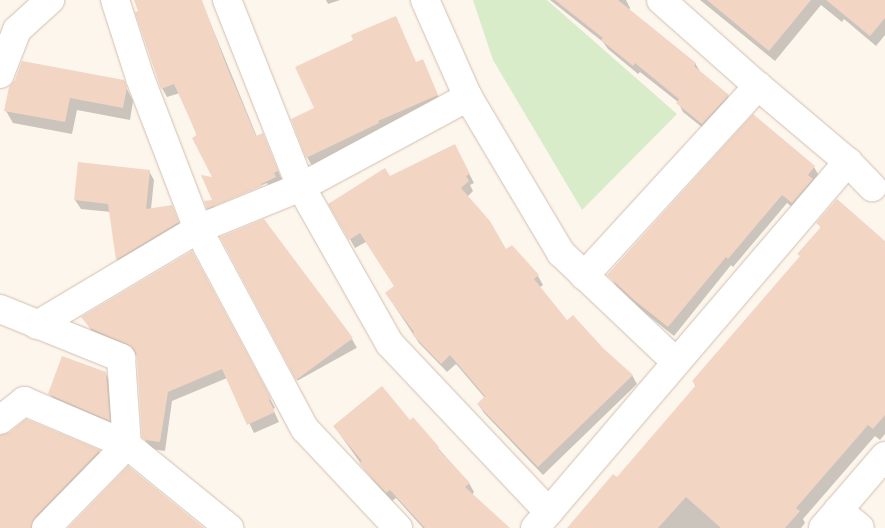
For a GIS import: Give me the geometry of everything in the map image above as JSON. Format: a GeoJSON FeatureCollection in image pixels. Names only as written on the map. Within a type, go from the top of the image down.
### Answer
{"type":"FeatureCollection","features":[{"type":"Feature","properties":{"kind":"street"},"geometry":{"type":"LineString","coordinates":[[0,74],[17,30],[50,0]]}},
{"type":"Feature","properties":{"kind":"street"},"geometry":{"type":"LineString","coordinates":[[116,0],[140,78],[198,229],[305,429],[398,528]]}},
{"type":"Feature","properties":{"kind":"street"},"geometry":{"type":"LineString","coordinates":[[227,0],[301,187],[390,344],[542,520],[848,162]]}},
{"type":"Feature","properties":{"kind":"street"},"geometry":{"type":"LineString","coordinates":[[425,0],[468,97],[561,253],[676,362]]}},
{"type":"Feature","properties":{"kind":"street"},"geometry":{"type":"LineString","coordinates":[[661,0],[758,86],[848,162],[881,187]]}},
{"type":"Feature","properties":{"kind":"street"},"geometry":{"type":"LineString","coordinates":[[584,276],[758,86]]}},
{"type":"Feature","properties":{"kind":"street"},"geometry":{"type":"LineString","coordinates":[[37,325],[198,229],[301,187],[468,97]]}},
{"type":"Feature","properties":{"kind":"street"},"geometry":{"type":"LineString","coordinates":[[0,310],[121,358],[127,445],[46,528]]}},
{"type":"Feature","properties":{"kind":"street"},"geometry":{"type":"LineString","coordinates":[[0,420],[24,401],[127,445],[229,528]]}},
{"type":"Feature","properties":{"kind":"street"},"geometry":{"type":"LineString","coordinates":[[860,528],[831,519],[885,456]]}},
{"type":"Feature","properties":{"kind":"green space"},"geometry":{"type":"Polygon","coordinates":[[[473,0],[547,0],[677,114],[582,210],[493,60],[473,0]]]}},
{"type":"Feature","properties":{"kind":"building"},"geometry":{"type":"Polygon","coordinates":[[[134,0],[202,0],[256,136],[263,133],[278,171],[274,173],[276,177],[261,184],[262,186],[207,209],[204,201],[212,200],[201,175],[212,177],[192,138],[197,135],[174,84],[161,89],[135,12],[138,11],[134,0]]]}},
{"type":"Feature","properties":{"kind":"building"},"geometry":{"type":"Polygon","coordinates":[[[555,0],[618,0],[696,63],[694,66],[729,95],[702,124],[676,103],[679,99],[635,63],[633,66],[601,40],[603,38],[555,0]]]}},
{"type":"Feature","properties":{"kind":"building"},"geometry":{"type":"Polygon","coordinates":[[[707,0],[811,0],[769,51],[707,0]]]}},
{"type":"Feature","properties":{"kind":"building"},"geometry":{"type":"Polygon","coordinates":[[[826,0],[885,0],[885,18],[870,36],[826,0]]]}},
{"type":"Feature","properties":{"kind":"building"},"geometry":{"type":"Polygon","coordinates":[[[396,16],[416,62],[423,59],[438,95],[378,121],[379,123],[306,158],[291,119],[314,108],[295,67],[353,40],[351,35],[396,16]]]}},
{"type":"Feature","properties":{"kind":"building"},"geometry":{"type":"Polygon","coordinates":[[[22,61],[124,80],[127,87],[123,108],[70,98],[65,122],[4,111],[9,87],[15,80],[22,61]]]}},
{"type":"Feature","properties":{"kind":"building"},"geometry":{"type":"Polygon","coordinates":[[[753,114],[815,166],[808,175],[813,179],[792,203],[782,195],[728,259],[726,257],[668,327],[634,300],[607,275],[753,114]]]}},
{"type":"Feature","properties":{"kind":"building"},"geometry":{"type":"Polygon","coordinates":[[[455,144],[470,174],[466,176],[469,181],[461,188],[490,221],[506,249],[512,245],[539,275],[534,279],[567,320],[573,315],[603,348],[633,375],[538,467],[477,404],[485,396],[450,355],[441,364],[412,334],[414,332],[385,293],[394,286],[360,233],[349,240],[328,204],[385,168],[390,176],[455,144]]]}},
{"type":"Feature","properties":{"kind":"building"},"geometry":{"type":"Polygon","coordinates":[[[78,162],[150,170],[146,209],[172,205],[179,222],[116,260],[108,204],[74,200],[78,162]]]}},
{"type":"Feature","properties":{"kind":"building"},"geometry":{"type":"Polygon","coordinates":[[[837,199],[885,241],[885,415],[873,429],[868,425],[796,508],[800,511],[785,528],[721,528],[686,497],[658,528],[567,528],[613,474],[617,477],[696,385],[692,381],[800,256],[797,254],[821,227],[816,223],[837,199]]]}},
{"type":"Feature","properties":{"kind":"building"},"geometry":{"type":"Polygon","coordinates":[[[264,219],[353,338],[296,380],[220,237],[264,219]]]}},
{"type":"Feature","properties":{"kind":"building"},"geometry":{"type":"Polygon","coordinates":[[[192,251],[271,398],[269,400],[275,412],[247,425],[222,369],[168,392],[160,442],[146,440],[142,437],[137,357],[134,349],[90,328],[81,317],[192,251]]]}},
{"type":"Feature","properties":{"kind":"building"},"geometry":{"type":"Polygon","coordinates":[[[62,356],[106,372],[110,421],[48,394],[62,356]]]}},
{"type":"Feature","properties":{"kind":"building"},"geometry":{"type":"Polygon","coordinates":[[[382,386],[410,420],[413,417],[439,447],[438,449],[470,483],[465,487],[510,528],[425,528],[390,490],[386,493],[367,473],[359,463],[362,461],[333,426],[382,386]]]}},
{"type":"Feature","properties":{"kind":"building"},"geometry":{"type":"Polygon","coordinates":[[[26,419],[100,450],[35,517],[31,528],[0,528],[0,435],[10,432],[26,419]]]}},
{"type":"Feature","properties":{"kind":"building"},"geometry":{"type":"Polygon","coordinates":[[[128,466],[199,524],[204,528],[68,528],[128,466]]]}}]}
